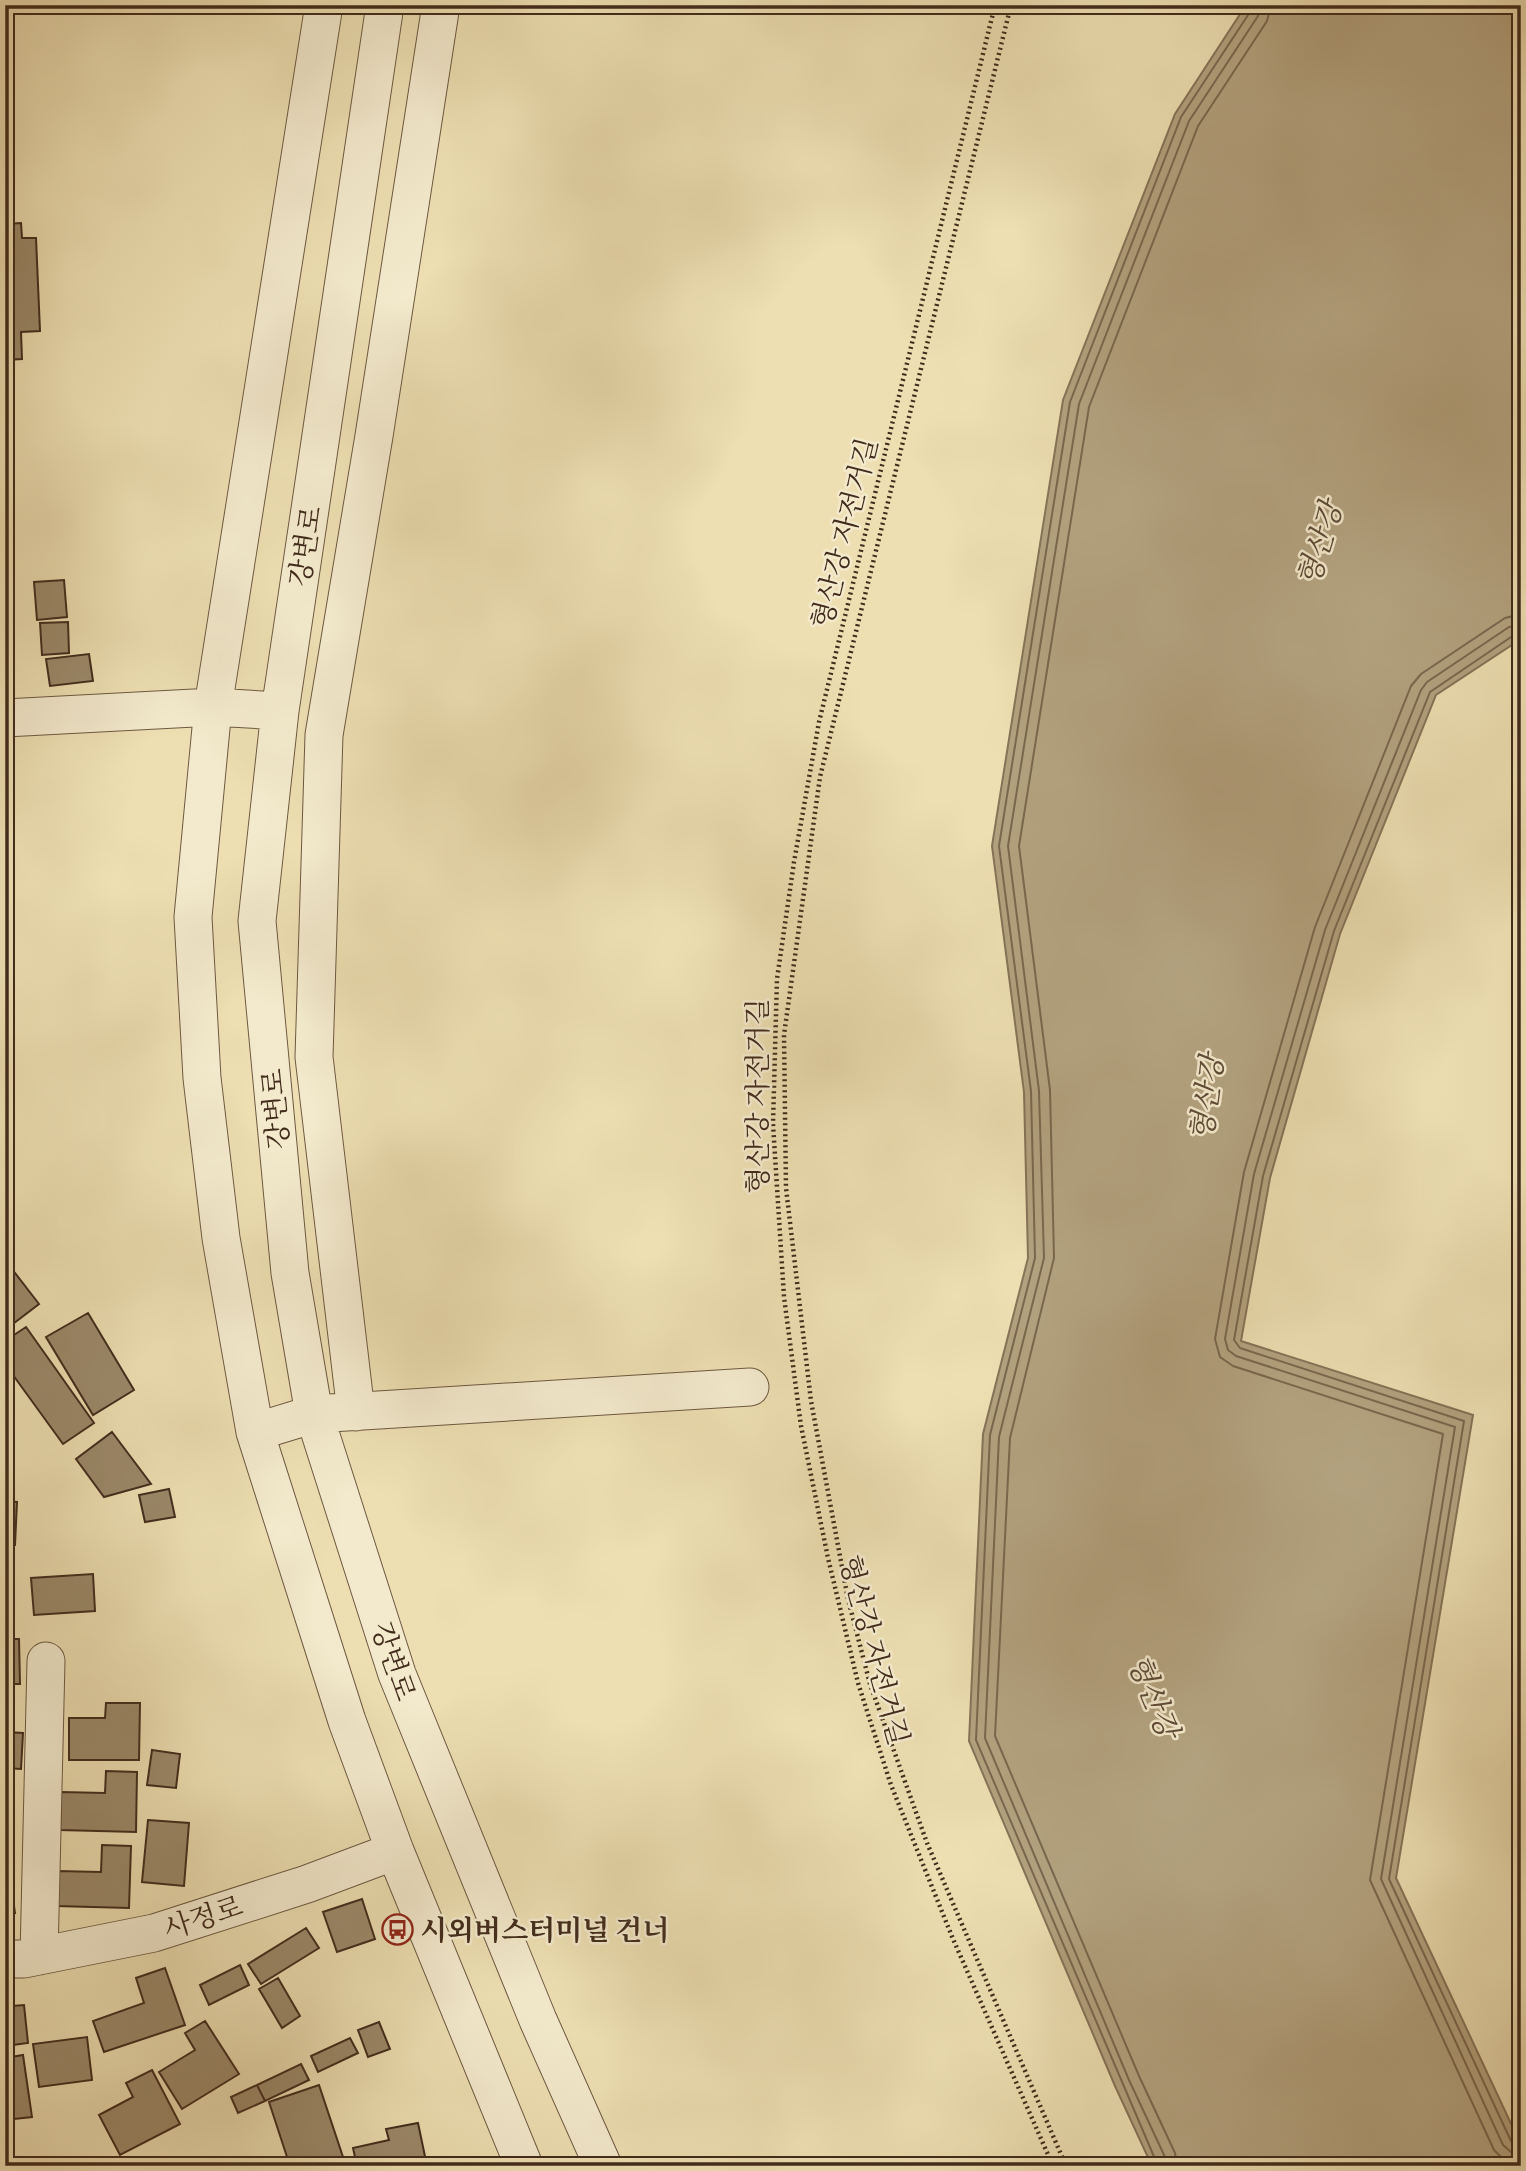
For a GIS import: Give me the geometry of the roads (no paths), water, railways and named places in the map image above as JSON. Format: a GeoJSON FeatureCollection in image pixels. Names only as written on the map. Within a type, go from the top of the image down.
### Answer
{"type":"FeatureCollection","features":[{"type":"Feature","properties":{"kind":"street"},"geometry":{"type":"LineString","coordinates":[[324,5],[212,707],[192,917],[202,1079],[221,1238],[255,1432],[347,1721],[395,1851],[524,2166]]}},
{"type":"Feature","properties":{"kind":"street","name":"강변로"},"geometry":{"type":"LineString","coordinates":[[385,5],[280,711],[257,921],[290,1273],[314,1414],[397,1674],[538,2020],[603,2166]]}},
{"type":"Feature","properties":{"kind":"street"},"geometry":{"type":"LineString","coordinates":[[356,1412],[314,1057],[324,736],[441,5]]}},
{"type":"Feature","properties":{"kind":"street"},"geometry":{"type":"LineString","coordinates":[[5,718],[212,707],[280,711]]}},
{"type":"Feature","properties":{"kind":"street"},"geometry":{"type":"LineString","coordinates":[[255,1432],[314,1414],[750,1387]]}},
{"type":"Feature","properties":{"kind":"street"},"geometry":{"type":"LineString","coordinates":[[22,1957],[46,1661]]}},
{"type":"Feature","properties":{"kind":"street","name":"사정로"},"geometry":{"type":"LineString","coordinates":[[22,1957],[154,1933],[307,1884],[395,1851]]}},
{"type":"Feature","properties":{"kind":"water","name":"형산강"},"geometry":{"type":"Polygon","coordinates":[[[1246,5],[1521,5],[1521,639],[1436,695],[1340,934],[1270,1178],[1241,1341],[1473,1415],[1396,1878],[1521,2145],[1521,2166],[1152,2166],[1115,2086],[969,1741],[983,1434],[1028,1258],[1024,1092],[992,846],[1063,400],[1175,114],[1246,5]]]}},
{"type":"Feature","properties":{"kind":"place","name":"시외버스터미널 건너"},"geometry":{"type":"Point","coordinates":[397,1930]}}]}
